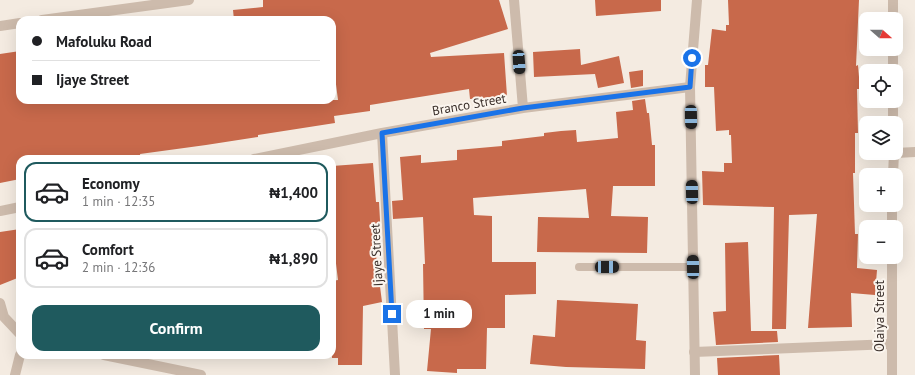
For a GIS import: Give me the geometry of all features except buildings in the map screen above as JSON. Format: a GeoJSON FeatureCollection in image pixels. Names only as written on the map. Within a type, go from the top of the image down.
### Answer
{"type":"FeatureCollection","features":[{"type":"Feature","properties":{"kind":"street"},"geometry":{"type":"LineString","coordinates":[[64,16],[130,4],[190,0]]}},
{"type":"Feature","properties":{"kind":"street"},"geometry":{"type":"LineString","coordinates":[[514,0],[523,108]]}},
{"type":"Feature","properties":{"kind":"street"},"geometry":{"type":"LineString","coordinates":[[695,375],[690,87],[697,0]]}},
{"type":"Feature","properties":{"kind":"street"},"geometry":{"type":"LineString","coordinates":[[893,0],[893,12]]}},
{"type":"Feature","properties":{"kind":"street"},"geometry":{"type":"LineString","coordinates":[[0,26],[16,24]]}},
{"type":"Feature","properties":{"kind":"street","name":"Branco Street"},"geometry":{"type":"LineString","coordinates":[[274,155],[382,133],[523,108],[690,87]]}},
{"type":"Feature","properties":{"kind":"street","name":"Ijaye Street"},"geometry":{"type":"LineString","coordinates":[[382,133],[395,375]]}},
{"type":"Feature","properties":{"kind":"street"},"geometry":{"type":"LineString","coordinates":[[903,153],[915,152]]}},
{"type":"Feature","properties":{"kind":"street"},"geometry":{"type":"LineString","coordinates":[[0,211],[16,208]]}},
{"type":"Feature","properties":{"kind":"street","name":"Olaiya Street"},"geometry":{"type":"LineString","coordinates":[[892,264],[892,375]]}},
{"type":"Feature","properties":{"kind":"street"},"geometry":{"type":"LineString","coordinates":[[0,303],[4,317],[16,330]]}},
{"type":"Feature","properties":{"kind":"street"},"geometry":{"type":"LineString","coordinates":[[694,352],[892,344]]}},
{"type":"Feature","properties":{"kind":"street"},"geometry":{"type":"LineString","coordinates":[[15,375],[19,359]]}},
{"type":"Feature","properties":{"kind":"street"},"geometry":{"type":"LineString","coordinates":[[123,359],[201,375]]}},
{"type":"Feature","properties":{"kind":"lane"},"geometry":{"type":"LineString","coordinates":[[579,267],[693,267]]}},
{"type":"Feature","properties":{"kind":"route"},"geometry":{"type":"LineString","coordinates":[[392,314],[382,133],[523,108],[690,87],[692,58]]}}]}
